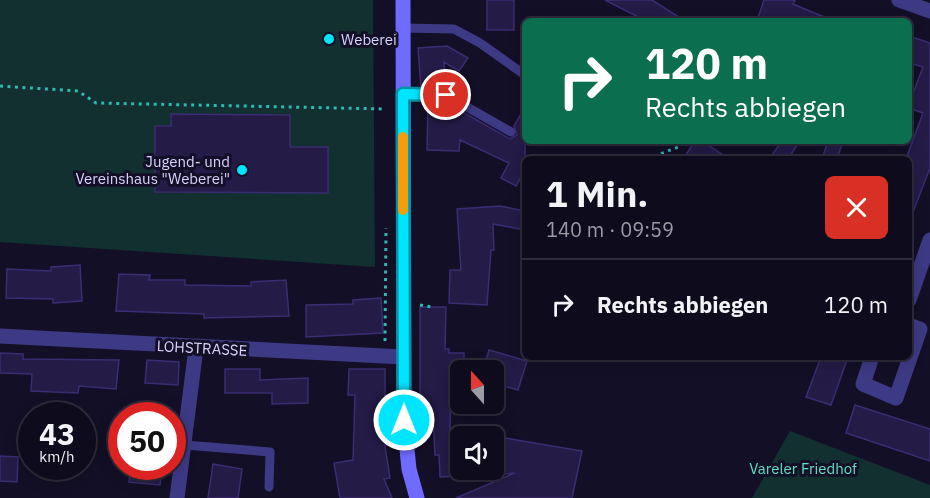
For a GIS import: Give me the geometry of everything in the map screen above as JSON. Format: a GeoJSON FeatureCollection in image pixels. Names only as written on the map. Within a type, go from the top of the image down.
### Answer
{"type":"FeatureCollection","features":[{"type":"Feature","properties":{"kind":"main road"},"geometry":{"type":"LineString","coordinates":[[403,0],[404,420],[409,469],[417,498]]}},
{"type":"Feature","properties":{"kind":"street"},"geometry":{"type":"LineString","coordinates":[[899,0],[930,11]]}},
{"type":"Feature","properties":{"kind":"street"},"geometry":{"type":"LineString","coordinates":[[912,291],[930,240]]}},
{"type":"Feature","properties":{"kind":"street"},"geometry":{"type":"LineString","coordinates":[[912,325],[920,329],[912,352]]}},
{"type":"Feature","properties":{"kind":"street","name":"LOHSTRASSE"},"geometry":{"type":"LineString","coordinates":[[0,336],[403,357]]}},
{"type":"Feature","properties":{"kind":"street"},"geometry":{"type":"LineString","coordinates":[[186,436],[196,348]]}},
{"type":"Feature","properties":{"kind":"street"},"geometry":{"type":"LineString","coordinates":[[871,360],[863,384],[896,398],[909,360]]}},
{"type":"Feature","properties":{"kind":"street"},"geometry":{"type":"LineString","coordinates":[[177,498],[180,480]]}},
{"type":"Feature","properties":{"kind":"lane"},"geometry":{"type":"LineString","coordinates":[[403,28],[454,29],[480,43],[522,73]]}},
{"type":"Feature","properties":{"kind":"lane"},"geometry":{"type":"LineString","coordinates":[[403,94],[446,95],[511,132]]}},
{"type":"Feature","properties":{"kind":"lane"},"geometry":{"type":"LineString","coordinates":[[186,445],[270,452],[269,487]]}},
{"type":"Feature","properties":{"kind":"path"},"geometry":{"type":"LineString","coordinates":[[0,86],[78,91],[96,103],[386,109]]}},
{"type":"Feature","properties":{"kind":"path"},"geometry":{"type":"LineString","coordinates":[[655,156],[681,146]]}},
{"type":"Feature","properties":{"kind":"green space"},"geometry":{"type":"Polygon","coordinates":[[[0,0],[373,0],[375,267],[0,242],[0,0]]]}},
{"type":"Feature","properties":{"kind":"green space","name":"Vareler Friedhof"},"geometry":{"type":"Polygon","coordinates":[[[790,431],[930,485],[930,498],[752,498],[790,431]]]}},
{"type":"Feature","properties":{"kind":"building"},"geometry":{"type":"Polygon","coordinates":[[[487,0],[514,0],[514,30],[487,30],[487,0]]]}},
{"type":"Feature","properties":{"kind":"building"},"geometry":{"type":"Polygon","coordinates":[[[605,0],[652,0],[680,18],[640,18],[605,0]]]}},
{"type":"Feature","properties":{"kind":"building"},"geometry":{"type":"Polygon","coordinates":[[[764,0],[795,0],[793,4],[827,18],[758,18],[764,0]]]}},
{"type":"Feature","properties":{"kind":"building"},"geometry":{"type":"Polygon","coordinates":[[[912,37],[930,43],[930,168],[912,215],[912,156],[907,156],[923,113],[912,109],[912,96],[923,67],[912,64],[912,37]]]}},
{"type":"Feature","properties":{"kind":"building"},"geometry":{"type":"Polygon","coordinates":[[[447,46],[468,58],[459,71],[444,62],[445,88],[421,88],[418,48],[447,46]]]}},
{"type":"Feature","properties":{"kind":"building"},"geometry":{"type":"Polygon","coordinates":[[[428,102],[444,102],[445,107],[454,107],[510,139],[517,135],[514,126],[522,112],[522,144],[525,144],[525,156],[522,156],[522,175],[516,186],[501,178],[509,163],[460,140],[459,151],[427,150],[428,102]]]}},
{"type":"Feature","properties":{"kind":"building","name":"Jugend- und Vereinshaus \"Weberei\""},"geometry":{"type":"Polygon","coordinates":[[[171,114],[290,115],[290,147],[328,147],[328,193],[155,192],[155,126],[171,126],[171,114]]]}},
{"type":"Feature","properties":{"kind":"building"},"geometry":{"type":"Polygon","coordinates":[[[693,144],[706,144],[724,156],[685,156],[693,144]]]}},
{"type":"Feature","properties":{"kind":"building"},"geometry":{"type":"Polygon","coordinates":[[[780,144],[798,144],[790,156],[771,156],[780,144]]]}},
{"type":"Feature","properties":{"kind":"building"},"geometry":{"type":"Polygon","coordinates":[[[827,144],[842,144],[838,156],[823,156],[827,144]]]}},
{"type":"Feature","properties":{"kind":"building"},"geometry":{"type":"Polygon","coordinates":[[[500,206],[522,210],[522,229],[493,224],[494,250],[491,250],[487,305],[449,303],[450,270],[461,270],[457,209],[500,206]]]}},
{"type":"Feature","properties":{"kind":"building"},"geometry":{"type":"Polygon","coordinates":[[[80,265],[82,301],[53,303],[53,299],[6,298],[7,269],[51,271],[51,267],[80,265]]]}},
{"type":"Feature","properties":{"kind":"building"},"geometry":{"type":"Polygon","coordinates":[[[119,274],[150,275],[149,280],[185,280],[185,285],[251,286],[251,282],[286,280],[289,316],[204,318],[204,314],[116,311],[119,274]]]}},
{"type":"Feature","properties":{"kind":"building"},"geometry":{"type":"Polygon","coordinates":[[[381,298],[383,333],[306,337],[306,305],[353,304],[353,300],[381,298]]]}},
{"type":"Feature","properties":{"kind":"building"},"geometry":{"type":"Polygon","coordinates":[[[420,307],[446,307],[445,349],[449,349],[449,353],[464,353],[464,360],[450,360],[450,476],[440,477],[439,455],[435,455],[433,413],[420,413],[420,307]]]}},
{"type":"Feature","properties":{"kind":"building"},"geometry":{"type":"Polygon","coordinates":[[[489,350],[527,361],[518,390],[504,386],[504,360],[486,360],[489,350]]]}},
{"type":"Feature","properties":{"kind":"building"},"geometry":{"type":"Polygon","coordinates":[[[0,353],[23,354],[23,359],[119,360],[116,389],[79,386],[78,393],[31,391],[32,374],[0,373],[0,353]]]}},
{"type":"Feature","properties":{"kind":"building"},"geometry":{"type":"Polygon","coordinates":[[[147,360],[179,362],[178,385],[145,383],[147,360]]]}},
{"type":"Feature","properties":{"kind":"building"},"geometry":{"type":"Polygon","coordinates":[[[820,360],[847,360],[831,405],[806,397],[820,360]]]}},
{"type":"Feature","properties":{"kind":"building"},"geometry":{"type":"Polygon","coordinates":[[[225,369],[260,369],[260,380],[308,378],[308,403],[272,404],[272,393],[225,393],[225,369]]]}},
{"type":"Feature","properties":{"kind":"building"},"geometry":{"type":"Polygon","coordinates":[[[349,369],[385,369],[385,446],[390,478],[384,479],[392,498],[340,498],[334,463],[353,460],[355,395],[348,395],[349,369]]]}},
{"type":"Feature","properties":{"kind":"building"},"geometry":{"type":"Polygon","coordinates":[[[855,405],[930,429],[930,461],[846,433],[855,405]]]}},
{"type":"Feature","properties":{"kind":"building"},"geometry":{"type":"Polygon","coordinates":[[[504,438],[582,451],[572,498],[456,498],[498,480],[504,480],[504,478],[515,473],[504,474],[504,438]]]}},
{"type":"Feature","properties":{"kind":"building"},"geometry":{"type":"Polygon","coordinates":[[[0,456],[18,457],[17,482],[0,481],[0,456]]]}},
{"type":"Feature","properties":{"kind":"building"},"geometry":{"type":"Polygon","coordinates":[[[213,464],[242,469],[238,498],[208,498],[213,464]]]}},
{"type":"Feature","properties":{"kind":"building"},"geometry":{"type":"Polygon","coordinates":[[[129,480],[161,480],[160,485],[129,482],[129,480]]]}},
{"type":"Feature","properties":{"kind":"slow traffic"},"geometry":{"type":"LineString","coordinates":[[403,137],[403,210]]}},
{"type":"Feature","properties":{"kind":"place","name":"Weberei"},"geometry":{"type":"Point","coordinates":[329,39]}},
{"type":"Feature","properties":{"kind":"place","name":"Jugend- und Vereinshaus \"Weberei\""},"geometry":{"type":"Point","coordinates":[242,170]}},
{"type":"Feature","properties":{"kind":"route"},"geometry":{"type":"LineString","coordinates":[[404,420],[403,94],[446,95]]}}]}
